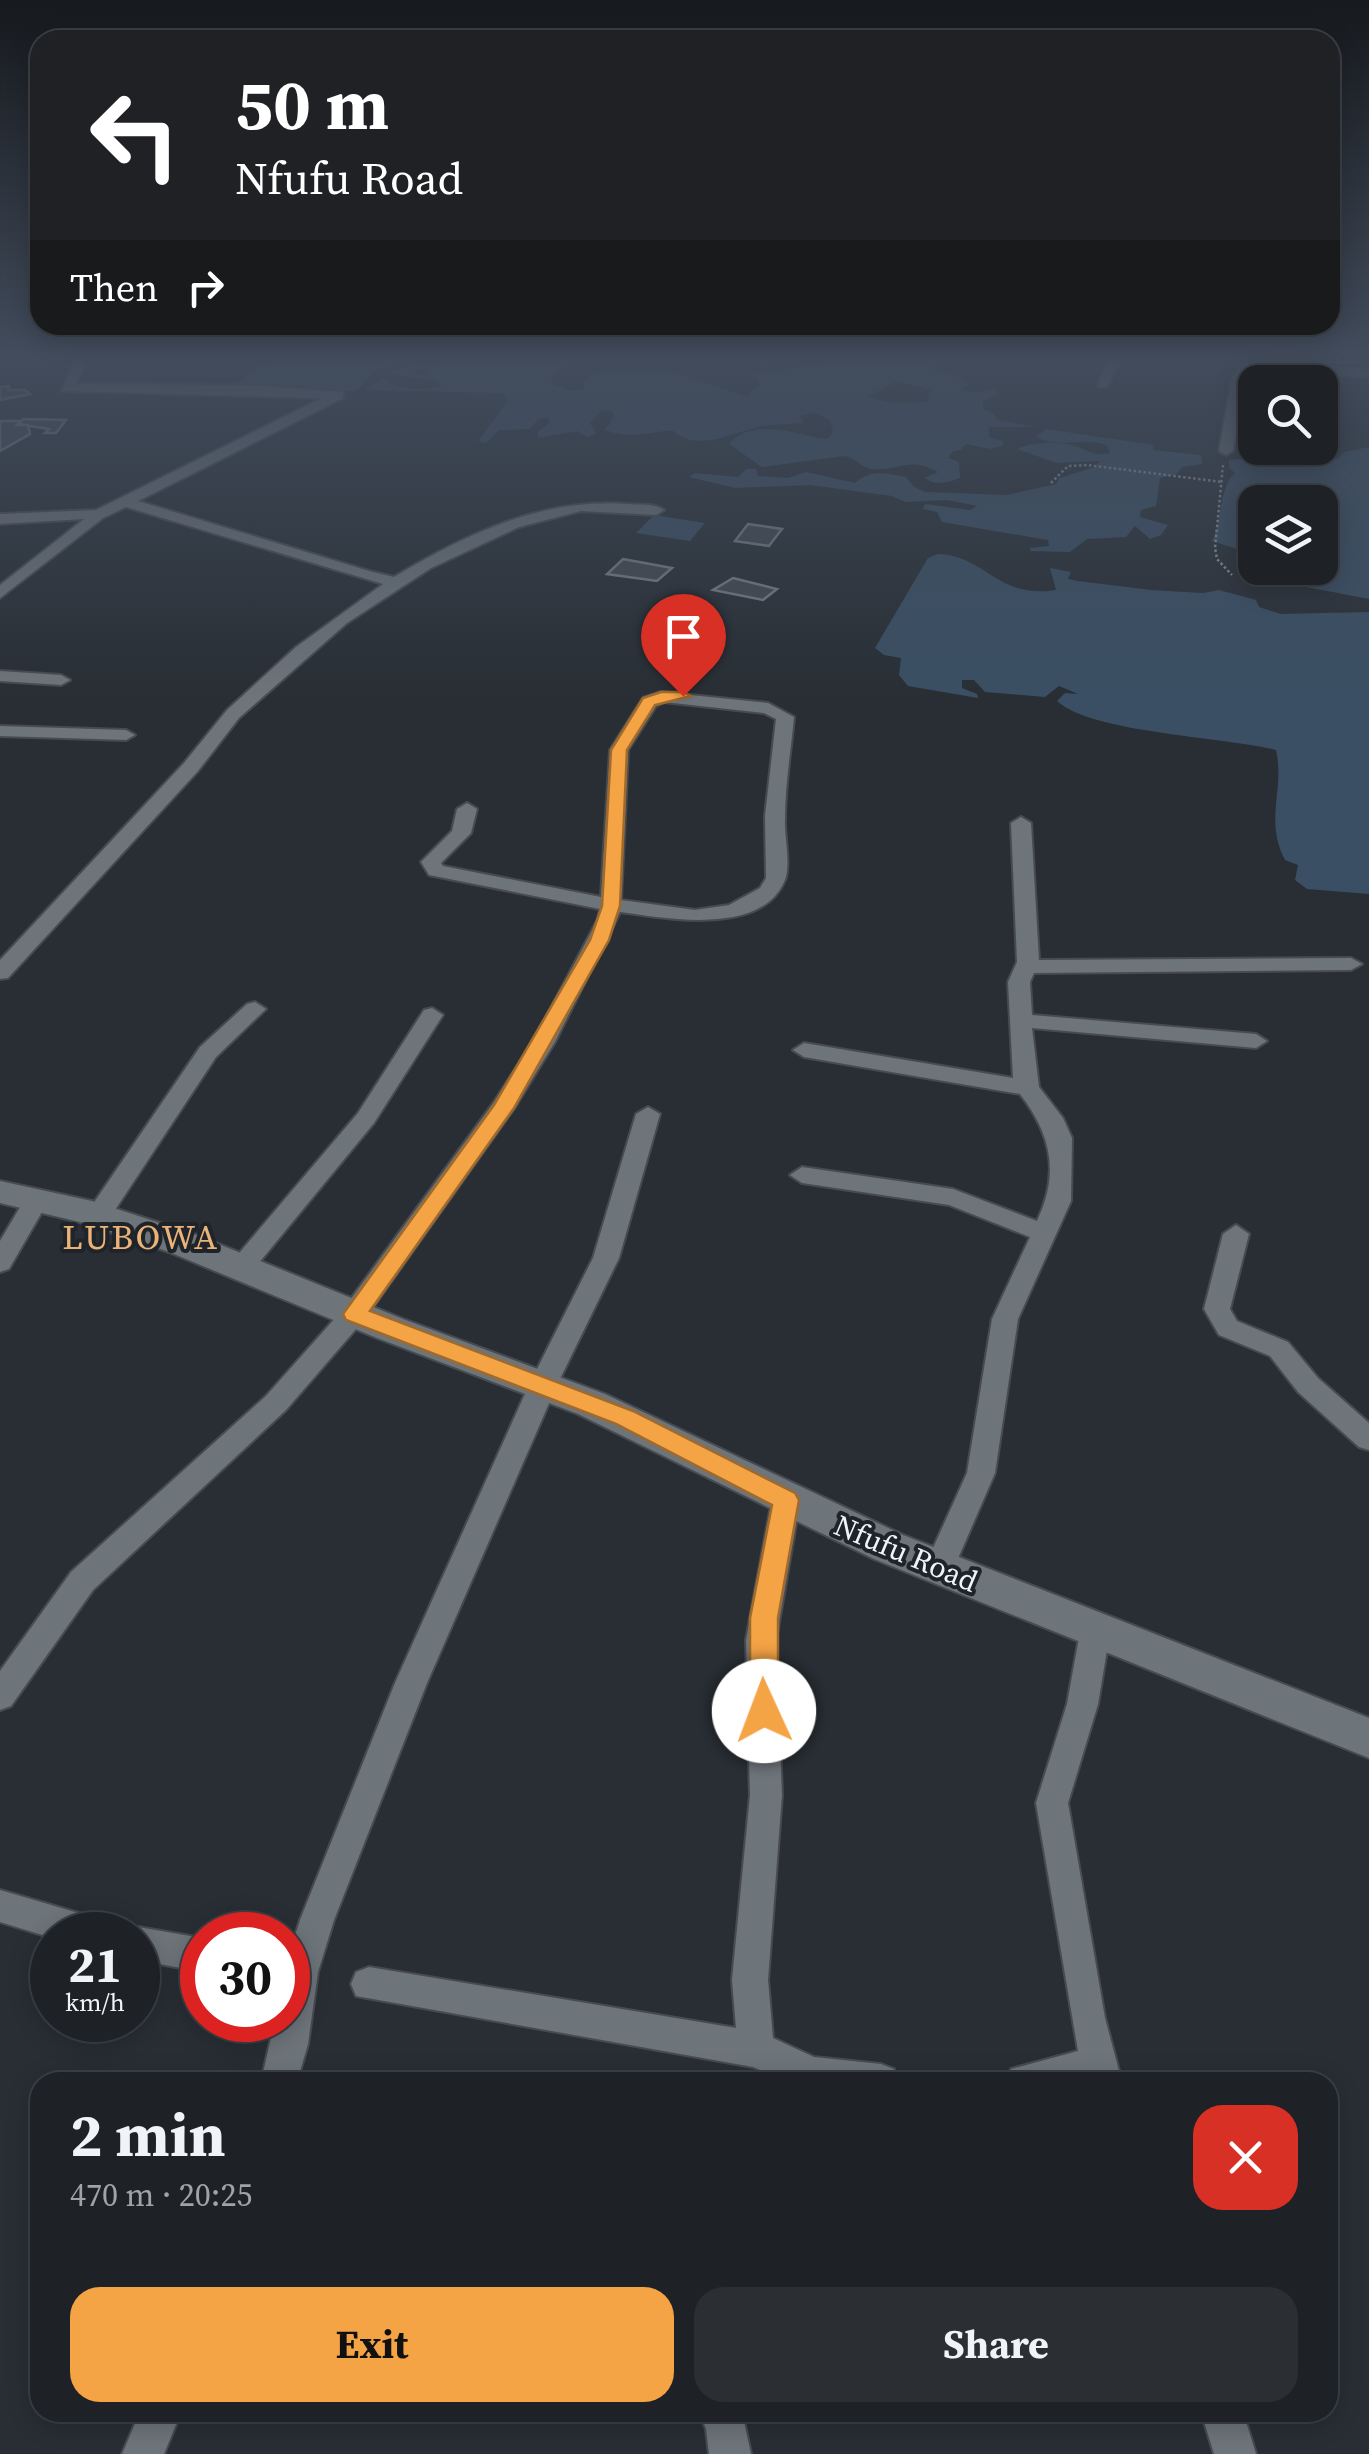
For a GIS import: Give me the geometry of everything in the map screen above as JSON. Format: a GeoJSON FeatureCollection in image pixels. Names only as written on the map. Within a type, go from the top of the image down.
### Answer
{"type":"FeatureCollection","features":[{"type":"Feature","properties":{"kind":"street"},"geometry":{"type":"LineString","coordinates":[[0,592],[98,515],[191,468]]}},
{"type":"Feature","properties":{"kind":"street"},"geometry":{"type":"LineString","coordinates":[[123,501],[176,514],[292,556],[398,583]]}},
{"type":"Feature","properties":{"kind":"street"},"geometry":{"type":"LineString","coordinates":[[0,973],[191,766],[230,716],[345,619],[398,583],[472,542],[560,508],[656,510]]}},
{"type":"Feature","properties":{"kind":"street"},"geometry":{"type":"LineString","coordinates":[[0,519],[70,513],[98,515]]}},
{"type":"Feature","properties":{"kind":"street"},"geometry":{"type":"LineString","coordinates":[[0,676],[61,680]]}},
{"type":"Feature","properties":{"kind":"street"},"geometry":{"type":"LineString","coordinates":[[0,1696],[82,1582],[276,1403],[354,1314],[503,1108],[600,940],[611,906],[619,750],[649,702],[683,696],[782,713],[785,720],[775,816],[777,869],[766,892],[734,911],[703,916],[611,906],[433,869],[433,858],[462,834],[467,809]]}},
{"type":"Feature","properties":{"kind":"street"},"geometry":{"type":"LineString","coordinates":[[0,731],[126,735]]}},
{"type":"Feature","properties":{"kind":"street"},"geometry":{"type":"LineString","coordinates":[[939,1568],[981,1473],[1005,1318],[1058,1201],[1060,1138],[1051,1118],[1028,1088],[1023,1072],[1018,982],[1027,967],[1021,823]]}},
{"type":"Feature","properties":{"kind":"street"},"geometry":{"type":"LineString","coordinates":[[1027,967],[1351,964]]}},
{"type":"Feature","properties":{"kind":"street"},"geometry":{"type":"LineString","coordinates":[[100,1213],[208,1052],[255,1008]]}},
{"type":"Feature","properties":{"kind":"street"},"geometry":{"type":"LineString","coordinates":[[244,1264],[366,1118],[432,1015]]}},
{"type":"Feature","properties":{"kind":"street"},"geometry":{"type":"LineString","coordinates":[[1023,1022],[1256,1041]]}},
{"type":"Feature","properties":{"kind":"street"},"geometry":{"type":"LineString","coordinates":[[804,1050],[1028,1088]]}},
{"type":"Feature","properties":{"kind":"street"},"geometry":{"type":"LineString","coordinates":[[310,1932],[411,1683],[543,1385],[606,1258],[648,1114]]}},
{"type":"Feature","properties":{"kind":"street"},"geometry":{"type":"LineString","coordinates":[[802,1175],[952,1197],[1046,1234]]}},
{"type":"Feature","properties":{"kind":"street"},"geometry":{"type":"LineString","coordinates":[[0,1262],[19,1195]]}},
{"type":"Feature","properties":{"kind":"street","name":"Nfufu Road"},"geometry":{"type":"LineString","coordinates":[[19,1195],[100,1213],[158,1238],[244,1264],[354,1314],[543,1385],[674,1440],[786,1500],[939,1568],[1369,1738]]}},
{"type":"Feature","properties":{"kind":"street"},"geometry":{"type":"LineString","coordinates":[[1236,1234],[1217,1309],[1220,1318],[1240,1335],[1279,1350],[1308,1385],[1369,1439]]}},
{"type":"Feature","properties":{"kind":"street"},"geometry":{"type":"LineString","coordinates":[[756,2049],[750,1980],[766,1795],[762,1640],[766,1595],[786,1500]]}},
{"type":"Feature","properties":{"kind":"street"},"geometry":{"type":"LineString","coordinates":[[1095,1632],[1083,1700],[1058,1770],[1052,1803],[1057,1850],[1101,2072]]}},
{"type":"Feature","properties":{"kind":"street"},"geometry":{"type":"LineString","coordinates":[[0,1906],[30,1915]]}},
{"type":"Feature","properties":{"kind":"street"},"geometry":{"type":"LineString","coordinates":[[369,1984],[756,2049],[808,2072]]}},
{"type":"Feature","properties":{"kind":"street"},"geometry":{"type":"LineString","coordinates":[[282,2072],[290,2042]]}},
{"type":"Feature","properties":{"kind":"street"},"geometry":{"type":"LineString","coordinates":[[143,2454],[157,2422]]}},
{"type":"Feature","properties":{"kind":"street"},"geometry":{"type":"LineString","coordinates":[[725,2422],[730,2454]]}},
{"type":"Feature","properties":{"kind":"street"},"geometry":{"type":"LineString","coordinates":[[1225,2422],[1235,2454]]}},
{"type":"Feature","properties":{"kind":"path"},"geometry":{"type":"LineString","coordinates":[[1051,483],[1066,468]]}},
{"type":"Feature","properties":{"kind":"path"},"geometry":{"type":"LineString","coordinates":[[1108,468],[1222,482]]}},
{"type":"Feature","properties":{"kind":"path"},"geometry":{"type":"LineString","coordinates":[[1224,468],[1216,548],[1217,559],[1232,575]]}},
{"type":"Feature","properties":{"kind":"shaded area"},"geometry":{"type":"Polygon","coordinates":[[[929,468],[959,468],[960,478],[938,483],[925,478],[938,472],[929,468]]]}},
{"type":"Feature","properties":{"kind":"shaded area"},"geometry":{"type":"Polygon","coordinates":[[[1093,468],[1182,468],[1177,474],[1160,478],[1156,506],[1141,510],[1140,517],[1168,525],[1161,535],[1150,539],[1135,526],[1126,537],[1087,539],[1070,552],[1031,551],[1030,548],[1049,546],[1048,540],[942,522],[937,512],[923,509],[925,504],[970,510],[977,506],[947,500],[906,502],[892,496],[810,485],[735,488],[689,477],[695,473],[738,477],[746,469],[756,469],[758,476],[788,478],[806,472],[855,483],[872,474],[885,473],[906,477],[925,492],[1007,495],[1056,484],[1059,478],[1093,468]]]}},
{"type":"Feature","properties":{"kind":"shaded area"},"geometry":{"type":"Polygon","coordinates":[[[1229,468],[1369,468],[1369,599],[1296,585],[1338,585],[1338,485],[1238,485],[1238,549],[1212,541],[1226,487],[1235,473],[1229,468]]]}},
{"type":"Feature","properties":{"kind":"shaded area"},"geometry":{"type":"Polygon","coordinates":[[[654,515],[705,523],[690,541],[636,533],[654,515]]]}},
{"type":"Feature","properties":{"kind":"shaded area"},"geometry":{"type":"Polygon","coordinates":[[[938,554],[955,556],[1005,583],[1036,591],[1056,590],[1050,568],[1071,572],[1068,579],[1078,581],[1151,590],[1219,590],[1256,600],[1259,607],[1281,614],[1369,612],[1369,894],[1307,889],[1295,880],[1298,865],[1285,860],[1276,831],[1276,750],[1099,720],[1074,712],[1057,701],[1065,693],[1078,694],[1059,686],[1045,697],[985,692],[974,680],[962,680],[962,688],[978,698],[908,686],[899,675],[901,658],[884,655],[875,648],[928,558],[938,554]]]}},
{"type":"Feature","properties":{"kind":"building"},"geometry":{"type":"Polygon","coordinates":[[[748,524],[782,529],[769,546],[735,541],[748,524]]]}},
{"type":"Feature","properties":{"kind":"building"},"geometry":{"type":"Polygon","coordinates":[[[623,559],[672,568],[657,581],[607,574],[623,559]]]}},
{"type":"Feature","properties":{"kind":"building"},"geometry":{"type":"Polygon","coordinates":[[[733,578],[777,589],[763,600],[713,590],[733,578]]]}},
{"type":"Feature","properties":{"kind":"district","name":"LUBOWA"},"geometry":{"type":"Point","coordinates":[141,1237]}},
{"type":"Feature","properties":{"kind":"route"},"geometry":{"type":"LineString","coordinates":[[683,696],[649,702],[619,750],[611,906],[600,940],[503,1108],[354,1314],[624,1418],[786,1500],[766,1595],[762,1640],[764,1711]]}}]}
